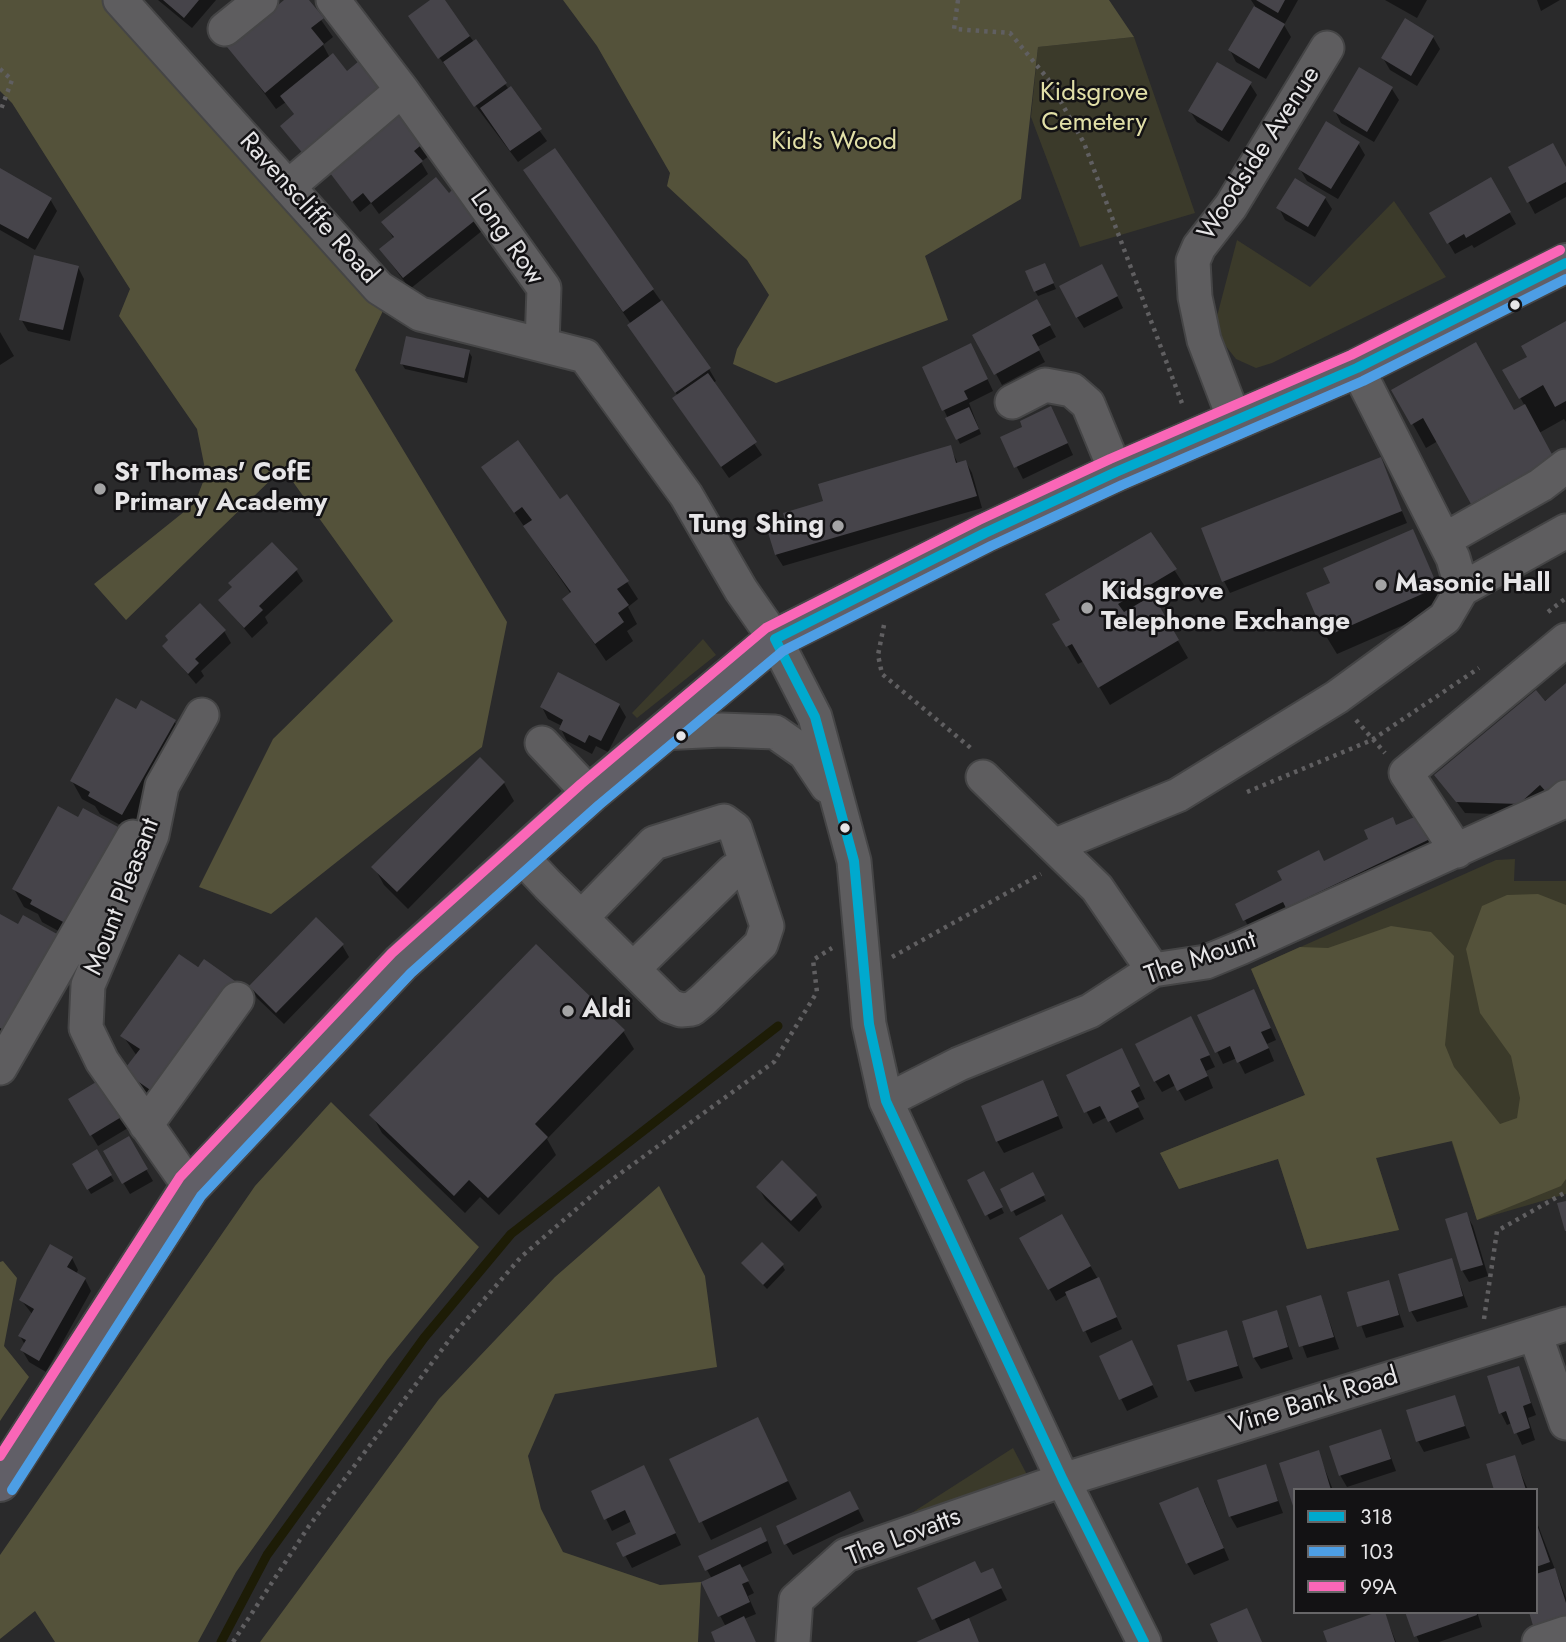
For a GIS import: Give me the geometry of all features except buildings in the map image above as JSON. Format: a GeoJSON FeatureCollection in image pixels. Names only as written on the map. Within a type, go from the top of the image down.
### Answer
{"type":"FeatureCollection","features":[{"type":"Feature","properties":{"kind":"main road"},"geometry":{"type":"LineString","coordinates":[[0,1482],[190,1187],[401,963],[590,793],[775,639],[985,533],[1116,472],[1196,440],[1357,368],[1566,263]]}},
{"type":"Feature","properties":{"kind":"street","name":"Ravenscliffe Road"},"geometry":{"type":"LineString","coordinates":[[120,0],[379,288],[420,314],[542,344]]}},
{"type":"Feature","properties":{"kind":"street"},"geometry":{"type":"LineString","coordinates":[[225,29],[261,0]]}},
{"type":"Feature","properties":{"kind":"street","name":"Long Row"},"geometry":{"type":"LineString","coordinates":[[332,0],[402,90],[544,288],[542,344]]}},
{"type":"Feature","properties":{"kind":"street","name":"Woodside Avenue"},"geometry":{"type":"LineString","coordinates":[[1236,421],[1204,340],[1195,297],[1193,261],[1199,247],[1231,206],[1327,48]]}},
{"type":"Feature","properties":{"kind":"street"},"geometry":{"type":"LineString","coordinates":[[288,187],[402,90]]}},
{"type":"Feature","properties":{"kind":"street"},"geometry":{"type":"LineString","coordinates":[[542,344],[584,356],[687,495],[741,590],[775,639],[815,717],[854,861],[869,1024],[886,1101],[1063,1480],[1143,1642]]}},
{"type":"Feature","properties":{"kind":"street"},"geometry":{"type":"LineString","coordinates":[[1357,368],[1453,558],[1462,589]]}},
{"type":"Feature","properties":{"kind":"street"},"geometry":{"type":"LineString","coordinates":[[1012,402],[1045,385],[1072,390],[1088,404],[1116,472]]}},
{"type":"Feature","properties":{"kind":"street"},"geometry":{"type":"LineString","coordinates":[[1444,540],[1541,485],[1566,467]]}},
{"type":"Feature","properties":{"kind":"street"},"geometry":{"type":"LineString","coordinates":[[1056,845],[1178,795],[1337,697],[1445,618],[1462,589],[1566,531]]}},
{"type":"Feature","properties":{"kind":"street"},"geometry":{"type":"LineString","coordinates":[[1457,850],[1406,773],[1566,640]]}},
{"type":"Feature","properties":{"kind":"street","name":"Mount Pleasant"},"geometry":{"type":"LineString","coordinates":[[0,1069],[202,715]]}},
{"type":"Feature","properties":{"kind":"street"},"geometry":{"type":"LineString","coordinates":[[661,733],[735,730],[775,732],[805,753],[841,809]]}},
{"type":"Feature","properties":{"kind":"street"},"geometry":{"type":"LineString","coordinates":[[542,744],[590,793]]}},
{"type":"Feature","properties":{"kind":"street"},"geometry":{"type":"LineString","coordinates":[[983,777],[1056,845],[1097,888],[1153,970]]}},
{"type":"Feature","properties":{"kind":"street","name":"Mount Pleasant"},"geometry":{"type":"LineString","coordinates":[[162,786],[152,835],[88,985],[86,1028],[102,1061],[190,1187]]}},
{"type":"Feature","properties":{"kind":"street","name":"The Mount"},"geometry":{"type":"LineString","coordinates":[[886,1101],[959,1064],[1090,1011],[1153,970],[1217,957],[1563,803]]}},
{"type":"Feature","properties":{"kind":"street"},"geometry":{"type":"LineString","coordinates":[[520,855],[581,918],[670,1006],[692,1009],[703,1000],[765,936],[767,926],[735,829],[724,821],[659,840],[581,918]]}},
{"type":"Feature","properties":{"kind":"street"},"geometry":{"type":"LineString","coordinates":[[633,970],[733,870],[747,865]]}},
{"type":"Feature","properties":{"kind":"street"},"geometry":{"type":"LineString","coordinates":[[146,1125],[237,999]]}},
{"type":"Feature","properties":{"kind":"street"},"geometry":{"type":"LineString","coordinates":[[1551,1329],[1566,1423]]}},
{"type":"Feature","properties":{"kind":"street","name":"Vine Bank Road"},"geometry":{"type":"LineString","coordinates":[[1063,1480],[1551,1329]]}},
{"type":"Feature","properties":{"kind":"street","name":"The Lovatts"},"geometry":{"type":"LineString","coordinates":[[793,1642],[796,1600],[846,1555],[1063,1480]]}},
{"type":"Feature","properties":{"kind":"street"},"geometry":{"type":"LineString","coordinates":[[1539,1642],[1566,1633]]}},
{"type":"Feature","properties":{"kind":"path"},"geometry":{"type":"LineString","coordinates":[[958,0],[954,29],[1010,33],[1048,79],[1084,143],[1196,440]]}},
{"type":"Feature","properties":{"kind":"path"},"geometry":{"type":"LineString","coordinates":[[0,69],[12,80],[0,112]]}},
{"type":"Feature","properties":{"kind":"path"},"geometry":{"type":"LineString","coordinates":[[884,625],[878,655],[882,674],[984,758],[983,777]]}},
{"type":"Feature","properties":{"kind":"path"},"geometry":{"type":"LineString","coordinates":[[886,960],[1021,884]]}},
{"type":"Feature","properties":{"kind":"path"},"geometry":{"type":"LineString","coordinates":[[233,1642],[309,1526],[453,1335],[521,1257],[603,1186],[774,1062],[817,992],[813,960],[833,948],[839,949]]}},
{"type":"Feature","properties":{"kind":"path"},"geometry":{"type":"LineString","coordinates":[[1479,1351],[1497,1231],[1566,1192]]}},
{"type":"Feature","properties":{"kind":"green space"},"geometry":{"type":"Polygon","coordinates":[[[0,0],[120,0],[390,296],[355,370],[507,622],[482,747],[271,914],[199,887],[273,739],[393,621],[283,468],[126,620],[94,584],[195,503],[206,474],[197,429],[119,316],[130,289],[12,103],[0,91],[0,0]]]}},
{"type":"Feature","properties":{"kind":"green space","name":"Kid's Wood"},"geometry":{"type":"Polygon","coordinates":[[[563,0],[1109,0],[1134,37],[1038,47],[1021,199],[925,256],[948,320],[776,383],[733,364],[737,349],[769,295],[747,260],[667,186],[670,173],[597,46],[563,0]]]}},
{"type":"Feature","properties":{"kind":"green space","name":"Kidsgrove Cemetery"},"geometry":{"type":"Polygon","coordinates":[[[1134,37],[1195,213],[1080,247],[1031,117],[1038,47],[1134,37]]]}},
{"type":"Feature","properties":{"kind":"green space"},"geometry":{"type":"Polygon","coordinates":[[[1394,201],[1446,277],[1272,363],[1256,368],[1236,359],[1217,335],[1215,324],[1237,240],[1310,287],[1394,201]]]}},
{"type":"Feature","properties":{"kind":"green space"},"geometry":{"type":"Polygon","coordinates":[[[703,639],[716,655],[637,718],[632,713],[703,639]]]}},
{"type":"Feature","properties":{"kind":"green space"},"geometry":{"type":"Polygon","coordinates":[[[1515,859],[1514,881],[1566,881],[1566,1194],[1477,1220],[1451,1140],[1376,1158],[1399,1230],[1307,1249],[1278,1159],[1179,1189],[1160,1153],[1305,1095],[1251,969],[1496,860],[1515,859]]]}},
{"type":"Feature","properties":{"kind":"green space"},"geometry":{"type":"Polygon","coordinates":[[[1538,894],[1566,905],[1566,1179],[1561,1186],[1477,1220],[1452,1141],[1376,1158],[1399,1230],[1307,1249],[1278,1159],[1179,1189],[1160,1153],[1305,1095],[1251,969],[1300,947],[1328,948],[1391,926],[1431,932],[1454,956],[1445,1045],[1454,1067],[1500,1124],[1517,1118],[1520,1098],[1511,1056],[1480,1013],[1466,949],[1482,906],[1507,895],[1538,894]]]}},
{"type":"Feature","properties":{"kind":"green space"},"geometry":{"type":"Polygon","coordinates":[[[331,1102],[479,1247],[387,1360],[337,1430],[236,1572],[198,1642],[55,1642],[35,1611],[0,1639],[0,1555],[255,1186],[331,1102]]]}},
{"type":"Feature","properties":{"kind":"green space"},"geometry":{"type":"Polygon","coordinates":[[[659,1186],[705,1276],[717,1367],[555,1394],[528,1456],[541,1509],[563,1552],[660,1585],[701,1582],[698,1642],[260,1642],[439,1399],[555,1277],[659,1186]]]}},
{"type":"Feature","properties":{"kind":"green space"},"geometry":{"type":"Polygon","coordinates":[[[3,1261],[17,1278],[4,1346],[29,1377],[0,1421],[0,1262],[3,1261]]]}},
{"type":"Feature","properties":{"kind":"green space"},"geometry":{"type":"Polygon","coordinates":[[[1013,1448],[1035,1490],[846,1555],[1013,1448]]]}},
{"type":"Feature","properties":{"kind":"waterway"},"geometry":{"type":"LineString","coordinates":[[221,1642],[267,1555],[424,1338],[511,1234],[778,1026]]}},
{"type":"Feature","properties":{"kind":"transit line","name":"99A"},"geometry":{"type":"LineString","coordinates":[[0,1456],[180,1177],[392,953],[581,784],[766,628],[979,520],[1110,459],[1351,355],[1560,250]]}},
{"type":"Feature","properties":{"kind":"transit line","name":"318"},"geometry":{"type":"LineString","coordinates":[[775,639],[985,533],[1116,472],[1357,368],[1566,263]]}},
{"type":"Feature","properties":{"kind":"transit line","name":"103"},"geometry":{"type":"LineString","coordinates":[[12,1490],[201,1196],[411,973],[599,805],[783,651],[991,546],[1122,485],[1363,381],[1566,279]]}},
{"type":"Feature","properties":{"kind":"transit line","name":"318"},"geometry":{"type":"LineString","coordinates":[[775,639],[815,717],[854,861],[869,1024],[886,1101],[1063,1480],[1144,1642]]}},
{"type":"Feature","properties":{"kind":"place","name":"St Thomas' CofE Primary Academy"},"geometry":{"type":"Point","coordinates":[100,489]}},
{"type":"Feature","properties":{"kind":"place","name":"Tung Shing"},"geometry":{"type":"Point","coordinates":[838,526]}},
{"type":"Feature","properties":{"kind":"place","name":"Masonic Hall"},"geometry":{"type":"Point","coordinates":[1381,585]}},
{"type":"Feature","properties":{"kind":"place","name":"Kidsgrove Telephone Exchange"},"geometry":{"type":"Point","coordinates":[1087,608]}},
{"type":"Feature","properties":{"kind":"place","name":"Aldi"},"geometry":{"type":"Point","coordinates":[568,1011]}}]}
